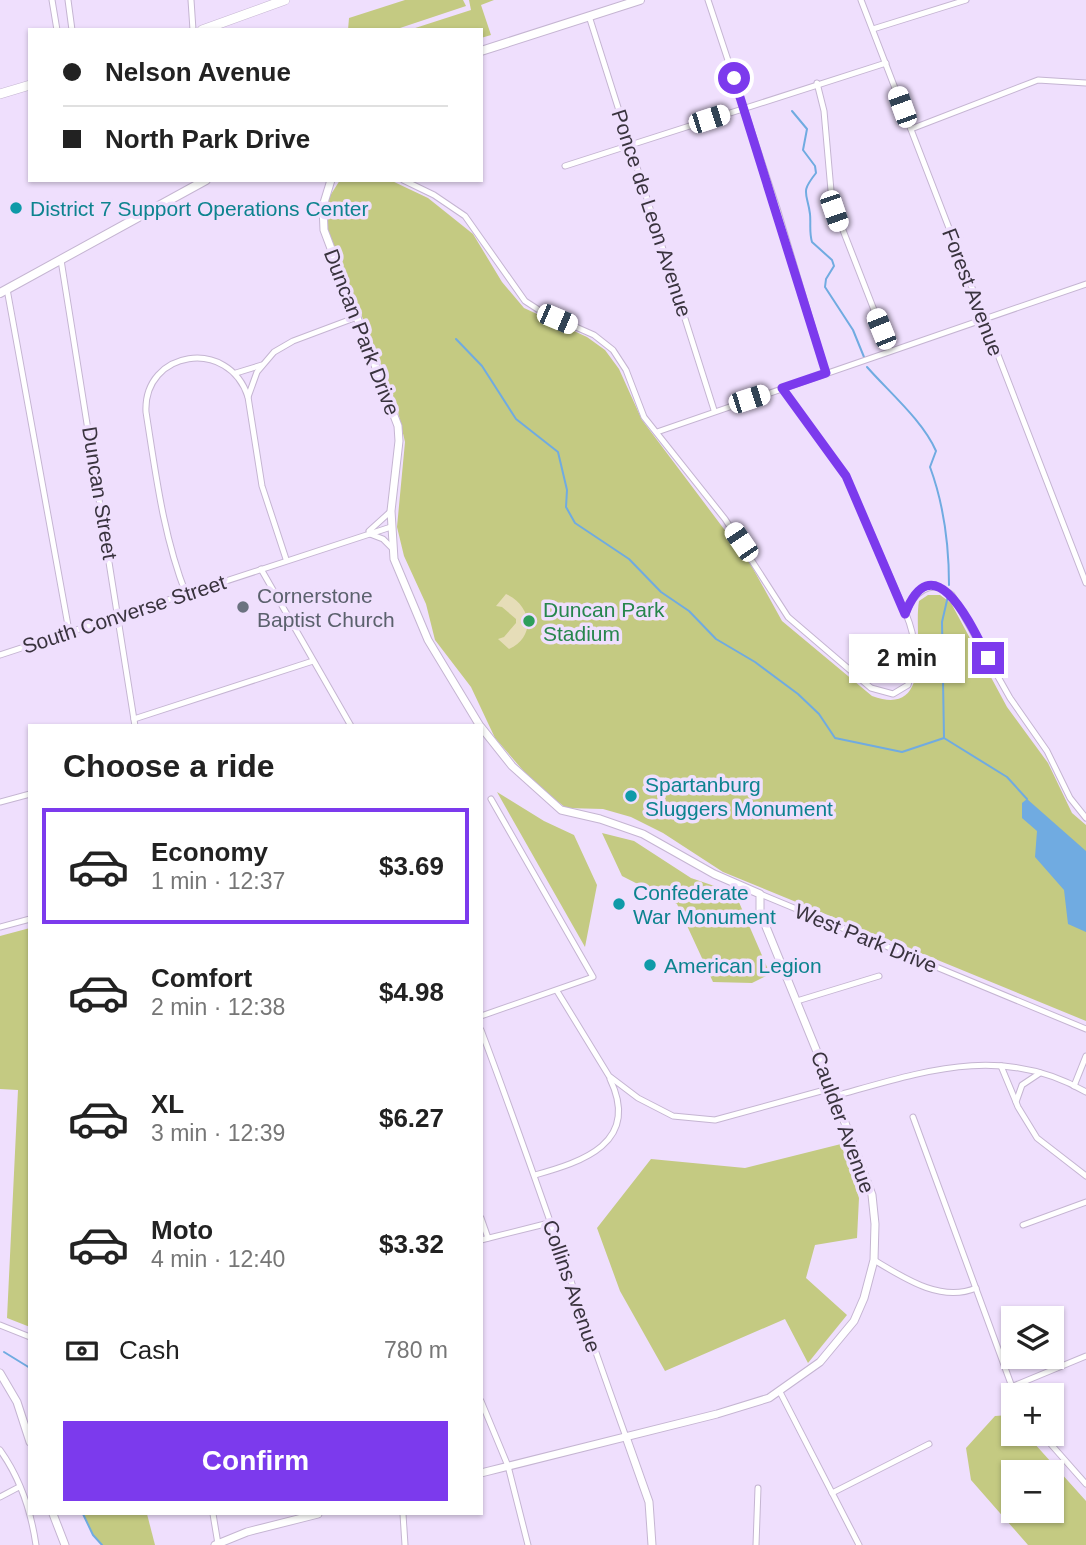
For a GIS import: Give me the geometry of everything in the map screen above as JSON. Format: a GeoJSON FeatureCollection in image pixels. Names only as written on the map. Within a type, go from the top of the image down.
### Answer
{"type":"FeatureCollection","features":[{"type":"Feature","properties":{"kind":"highway"},"geometry":{"type":"LineString","coordinates":[[208,28],[285,0]]}},
{"type":"Feature","properties":{"kind":"highway"},"geometry":{"type":"LineString","coordinates":[[0,94],[28,87]]}},
{"type":"Feature","properties":{"kind":"main road"},"geometry":{"type":"LineString","coordinates":[[483,50],[640,0]]}},
{"type":"Feature","properties":{"kind":"main road"},"geometry":{"type":"LineString","coordinates":[[4,291],[202,182]]}},
{"type":"Feature","properties":{"kind":"street"},"geometry":{"type":"LineString","coordinates":[[52,0],[57,28]]}},
{"type":"Feature","properties":{"kind":"street"},"geometry":{"type":"LineString","coordinates":[[68,0],[72,28]]}},
{"type":"Feature","properties":{"kind":"street"},"geometry":{"type":"LineString","coordinates":[[191,0],[193,28]]}},
{"type":"Feature","properties":{"kind":"street"},"geometry":{"type":"LineString","coordinates":[[708,0],[826,373]]}},
{"type":"Feature","properties":{"kind":"street","name":"Forest Avenue"},"geometry":{"type":"LineString","coordinates":[[861,0],[1086,583]]}},
{"type":"Feature","properties":{"kind":"street"},"geometry":{"type":"LineString","coordinates":[[873,29],[966,0]]}},
{"type":"Feature","properties":{"kind":"street","name":"Ponce de Leon Avenue"},"geometry":{"type":"LineString","coordinates":[[589,16],[714,410]]}},
{"type":"Feature","properties":{"kind":"street"},"geometry":{"type":"LineString","coordinates":[[565,166],[886,63]]}},
{"type":"Feature","properties":{"kind":"street"},"geometry":{"type":"LineString","coordinates":[[911,129],[1043,79],[1086,83]]}},
{"type":"Feature","properties":{"kind":"street"},"geometry":{"type":"LineString","coordinates":[[817,83],[824,111],[832,202],[890,351]]}},
{"type":"Feature","properties":{"kind":"street","name":"Duncan Park Drive"},"geometry":{"type":"LineString","coordinates":[[330,182],[323,206],[324,230],[398,426],[391,527]]}},
{"type":"Feature","properties":{"kind":"street"},"geometry":{"type":"LineString","coordinates":[[407,182],[435,195],[465,216],[525,301],[542,312],[594,335],[612,350],[626,370],[640,408],[725,519],[788,617],[878,692],[901,692],[909,681],[916,645],[905,614],[846,476],[782,388]]}},
{"type":"Feature","properties":{"kind":"street","name":"Duncan Street"},"geometry":{"type":"LineString","coordinates":[[61,260],[135,723]]}},
{"type":"Feature","properties":{"kind":"street"},"geometry":{"type":"LineString","coordinates":[[657,432],[714,410],[1086,284]]}},
{"type":"Feature","properties":{"kind":"street"},"geometry":{"type":"LineString","coordinates":[[4,291],[69,631]]}},
{"type":"Feature","properties":{"kind":"street"},"geometry":{"type":"LineString","coordinates":[[236,373],[261,365],[281,348],[357,317]]}},
{"type":"Feature","properties":{"kind":"street"},"geometry":{"type":"LineString","coordinates":[[186,594],[172,558],[162,516],[146,412],[147,396],[159,374],[173,364],[190,358],[216,361],[236,373],[248,397],[262,486],[286,559]]}},
{"type":"Feature","properties":{"kind":"street"},"geometry":{"type":"LineString","coordinates":[[248,397],[261,365]]}},
{"type":"Feature","properties":{"kind":"street","name":"South Converse Street"},"geometry":{"type":"LineString","coordinates":[[367,533],[391,511]]}},
{"type":"Feature","properties":{"kind":"street","name":"South Converse Street"},"geometry":{"type":"LineString","coordinates":[[0,655],[286,559],[391,527]]}},
{"type":"Feature","properties":{"kind":"street","name":"West Park Drive"},"geometry":{"type":"LineString","coordinates":[[391,527],[391,547],[398,570],[428,640],[479,724]]}},
{"type":"Feature","properties":{"kind":"street"},"geometry":{"type":"LineString","coordinates":[[367,533],[378,536],[391,547]]}},
{"type":"Feature","properties":{"kind":"street"},"geometry":{"type":"LineString","coordinates":[[261,569],[350,724]]}},
{"type":"Feature","properties":{"kind":"street"},"geometry":{"type":"LineString","coordinates":[[905,614],[912,598],[922,590],[941,588],[952,595],[1005,690],[1047,751],[1070,798],[1086,818]]}},
{"type":"Feature","properties":{"kind":"street"},"geometry":{"type":"LineString","coordinates":[[135,723],[313,661]]}},
{"type":"Feature","properties":{"kind":"street","name":"West Park Drive"},"geometry":{"type":"LineString","coordinates":[[483,730],[512,766],[561,810],[600,819],[643,834],[714,874],[1086,1029]]}},
{"type":"Feature","properties":{"kind":"street"},"geometry":{"type":"LineString","coordinates":[[0,802],[28,795]]}},
{"type":"Feature","properties":{"kind":"street"},"geometry":{"type":"LineString","coordinates":[[483,1015],[593,977],[491,799]]}},
{"type":"Feature","properties":{"kind":"street","name":"Caulder Avenue"},"geometry":{"type":"LineString","coordinates":[[483,1472],[743,1407],[780,1392],[820,1362],[847,1332],[864,1298],[874,1260],[875,1224],[872,1195],[834,1092],[760,912],[760,894]]}},
{"type":"Feature","properties":{"kind":"street"},"geometry":{"type":"LineString","coordinates":[[0,928],[28,920]]}},
{"type":"Feature","properties":{"kind":"street"},"geometry":{"type":"LineString","coordinates":[[797,1001],[879,976]]}},
{"type":"Feature","properties":{"kind":"street"},"geometry":{"type":"LineString","coordinates":[[535,1175],[582,1162],[606,1144],[612,1134],[618,1110],[609,1076],[557,991]]}},
{"type":"Feature","properties":{"kind":"street","name":"Collins Avenue"},"geometry":{"type":"LineString","coordinates":[[483,1035],[535,1175],[549,1223],[649,1502],[652,1545]]}},
{"type":"Feature","properties":{"kind":"street"},"geometry":{"type":"LineString","coordinates":[[1074,1086],[1086,1056]]}},
{"type":"Feature","properties":{"kind":"street"},"geometry":{"type":"LineString","coordinates":[[609,1076],[638,1098],[667,1114],[707,1121],[951,1066],[1001,1066],[1040,1073],[1086,1093]]}},
{"type":"Feature","properties":{"kind":"street"},"geometry":{"type":"LineString","coordinates":[[1001,1066],[1016,1102],[1037,1138],[1086,1176]]}},
{"type":"Feature","properties":{"kind":"street"},"geometry":{"type":"LineString","coordinates":[[1016,1102],[1022,1085],[1040,1073]]}},
{"type":"Feature","properties":{"kind":"street"},"geometry":{"type":"LineString","coordinates":[[913,1117],[1010,1383]]}},
{"type":"Feature","properties":{"kind":"street"},"geometry":{"type":"LineString","coordinates":[[1023,1225],[1086,1202]]}},
{"type":"Feature","properties":{"kind":"street"},"geometry":{"type":"LineString","coordinates":[[484,1239],[549,1223]]}},
{"type":"Feature","properties":{"kind":"street"},"geometry":{"type":"LineString","coordinates":[[874,1260],[935,1291],[952,1294],[976,1287]]}},
{"type":"Feature","properties":{"kind":"street"},"geometry":{"type":"LineString","coordinates":[[0,1325],[28,1336]]}},
{"type":"Feature","properties":{"kind":"street"},"geometry":{"type":"LineString","coordinates":[[1021,1383],[1086,1356]]}},
{"type":"Feature","properties":{"kind":"street"},"geometry":{"type":"LineString","coordinates":[[0,1373],[17,1402],[28,1436]]}},
{"type":"Feature","properties":{"kind":"street"},"geometry":{"type":"LineString","coordinates":[[780,1392],[859,1545]]}},
{"type":"Feature","properties":{"kind":"street"},"geometry":{"type":"LineString","coordinates":[[483,1406],[508,1466],[528,1545]]}},
{"type":"Feature","properties":{"kind":"street"},"geometry":{"type":"LineString","coordinates":[[832,1493],[929,1444]]}},
{"type":"Feature","properties":{"kind":"street"},"geometry":{"type":"LineString","coordinates":[[1052,1446],[1086,1484]]}},
{"type":"Feature","properties":{"kind":"street"},"geometry":{"type":"LineString","coordinates":[[0,1450],[16,1472],[28,1509]]}},
{"type":"Feature","properties":{"kind":"street"},"geometry":{"type":"LineString","coordinates":[[0,1497],[19,1487]]}},
{"type":"Feature","properties":{"kind":"street"},"geometry":{"type":"LineString","coordinates":[[756,1545],[758,1488]]}},
{"type":"Feature","properties":{"kind":"street"},"geometry":{"type":"LineString","coordinates":[[30,1515],[36,1545]]}},
{"type":"Feature","properties":{"kind":"street"},"geometry":{"type":"LineString","coordinates":[[53,1515],[65,1545]]}},
{"type":"Feature","properties":{"kind":"street"},"geometry":{"type":"LineString","coordinates":[[213,1515],[217,1544],[247,1532],[314,1515]]}},
{"type":"Feature","properties":{"kind":"street"},"geometry":{"type":"LineString","coordinates":[[403,1515],[405,1545]]}},
{"type":"Feature","properties":{"kind":"green space"},"geometry":{"type":"Polygon","coordinates":[[[405,0],[463,0],[466,6],[400,28],[348,28],[349,18],[405,0]]]}},
{"type":"Feature","properties":{"kind":"green space"},"geometry":{"type":"Polygon","coordinates":[[[469,0],[494,0],[481,5],[491,35],[483,37],[483,28],[415,28],[471,10],[469,0]]]}},
{"type":"Feature","properties":{"kind":"green space"},"geometry":{"type":"Polygon","coordinates":[[[339,182],[394,182],[428,198],[473,234],[502,282],[524,308],[587,337],[605,350],[619,369],[642,420],[751,565],[782,621],[872,696],[892,700],[905,696],[913,685],[917,670],[919,601],[928,595],[940,595],[951,603],[1007,707],[1048,763],[1072,813],[1086,825],[1086,1021],[723,872],[663,833],[631,817],[603,809],[566,808],[533,782],[495,738],[471,687],[435,640],[426,604],[404,556],[397,527],[405,442],[396,403],[328,230],[328,199],[339,182]]]}},
{"type":"Feature","properties":{"kind":"green space"},"geometry":{"type":"Polygon","coordinates":[[[497,792],[544,821],[574,835],[597,885],[585,947],[497,792]]]}},
{"type":"Feature","properties":{"kind":"green space"},"geometry":{"type":"Polygon","coordinates":[[[602,833],[634,841],[691,878],[735,893],[770,974],[752,983],[713,982],[677,904],[622,876],[602,833]]]}},
{"type":"Feature","properties":{"kind":"green space"},"geometry":{"type":"Polygon","coordinates":[[[28,929],[28,1326],[7,1318],[18,1090],[0,1089],[0,936],[28,929]]]}},
{"type":"Feature","properties":{"kind":"green space"},"geometry":{"type":"Polygon","coordinates":[[[841,1144],[859,1198],[857,1238],[815,1245],[806,1278],[847,1315],[808,1363],[785,1319],[665,1371],[620,1291],[597,1228],[651,1159],[745,1168],[841,1144]]]}},
{"type":"Feature","properties":{"kind":"green space"},"geometry":{"type":"Polygon","coordinates":[[[995,1416],[1001,1416],[1001,1446],[1037,1446],[1049,1460],[1001,1460],[1001,1514],[971,1480],[966,1448],[995,1416]]]}},
{"type":"Feature","properties":{"kind":"green space"},"geometry":{"type":"Polygon","coordinates":[[[1064,1476],[1086,1501],[1086,1545],[1028,1545],[1009,1523],[1064,1523],[1064,1476]]]}},
{"type":"Feature","properties":{"kind":"green space"},"geometry":{"type":"Polygon","coordinates":[[[83,1515],[147,1515],[155,1545],[102,1545],[93,1535],[83,1515]]]}},
{"type":"Feature","properties":{"kind":"sand"},"geometry":{"type":"Polygon","coordinates":[[[506,594],[521,605],[527,621],[524,636],[509,649],[498,639],[504,637],[516,623],[516,619],[502,607],[496,606],[506,594]]]}},
{"type":"Feature","properties":{"kind":"water"},"geometry":{"type":"Polygon","coordinates":[[[1027,799],[1086,851],[1086,932],[1068,924],[1064,890],[1035,857],[1037,831],[1022,818],[1022,803],[1027,799]]]}},
{"type":"Feature","properties":{"kind":"waterway"},"geometry":{"type":"LineString","coordinates":[[792,111],[807,129],[803,150],[815,166],[816,173],[806,189],[812,242],[832,260],[834,266],[826,279],[825,287],[853,330],[864,357]]}},
{"type":"Feature","properties":{"kind":"waterway"},"geometry":{"type":"LineString","coordinates":[[456,339],[482,366],[516,419],[558,452],[567,490],[566,507],[575,523],[629,559],[661,592],[689,611],[716,639],[755,662],[798,694],[819,714],[835,738],[902,752],[944,738]]}},
{"type":"Feature","properties":{"kind":"waterway"},"geometry":{"type":"LineString","coordinates":[[867,367],[915,418],[936,451],[930,467],[945,525],[949,585]]}},
{"type":"Feature","properties":{"kind":"waterway"},"geometry":{"type":"LineString","coordinates":[[948,596],[942,622],[944,738],[1007,777],[1027,799]]}},
{"type":"Feature","properties":{"kind":"waterway"},"geometry":{"type":"LineString","coordinates":[[4,1352],[28,1367]]}},
{"type":"Feature","properties":{"kind":"waterway"},"geometry":{"type":"LineString","coordinates":[[83,1515],[93,1535],[102,1545]]}},
{"type":"Feature","properties":{"kind":"place","name":"District 7 Support Operations Center"},"geometry":{"type":"Point","coordinates":[16,208]}},
{"type":"Feature","properties":{"kind":"place","name":"Cornerstone Baptist Church"},"geometry":{"type":"Point","coordinates":[243,607]}},
{"type":"Feature","properties":{"kind":"place","name":"Duncan Park Stadium"},"geometry":{"type":"Point","coordinates":[529,621]}},
{"type":"Feature","properties":{"kind":"place","name":"Spartanburg Sluggers Monument"},"geometry":{"type":"Point","coordinates":[631,796]}},
{"type":"Feature","properties":{"kind":"place","name":"Confederate War Monument"},"geometry":{"type":"Point","coordinates":[619,904]}},
{"type":"Feature","properties":{"kind":"place","name":"American Legion"},"geometry":{"type":"Point","coordinates":[650,965]}},
{"type":"Feature","properties":{"kind":"route"},"geometry":{"type":"LineString","coordinates":[[734,78],[777,208],[826,373],[782,388],[837,459],[905,614],[916,593],[928,587],[947,591],[956,600],[988,658]]}}]}
